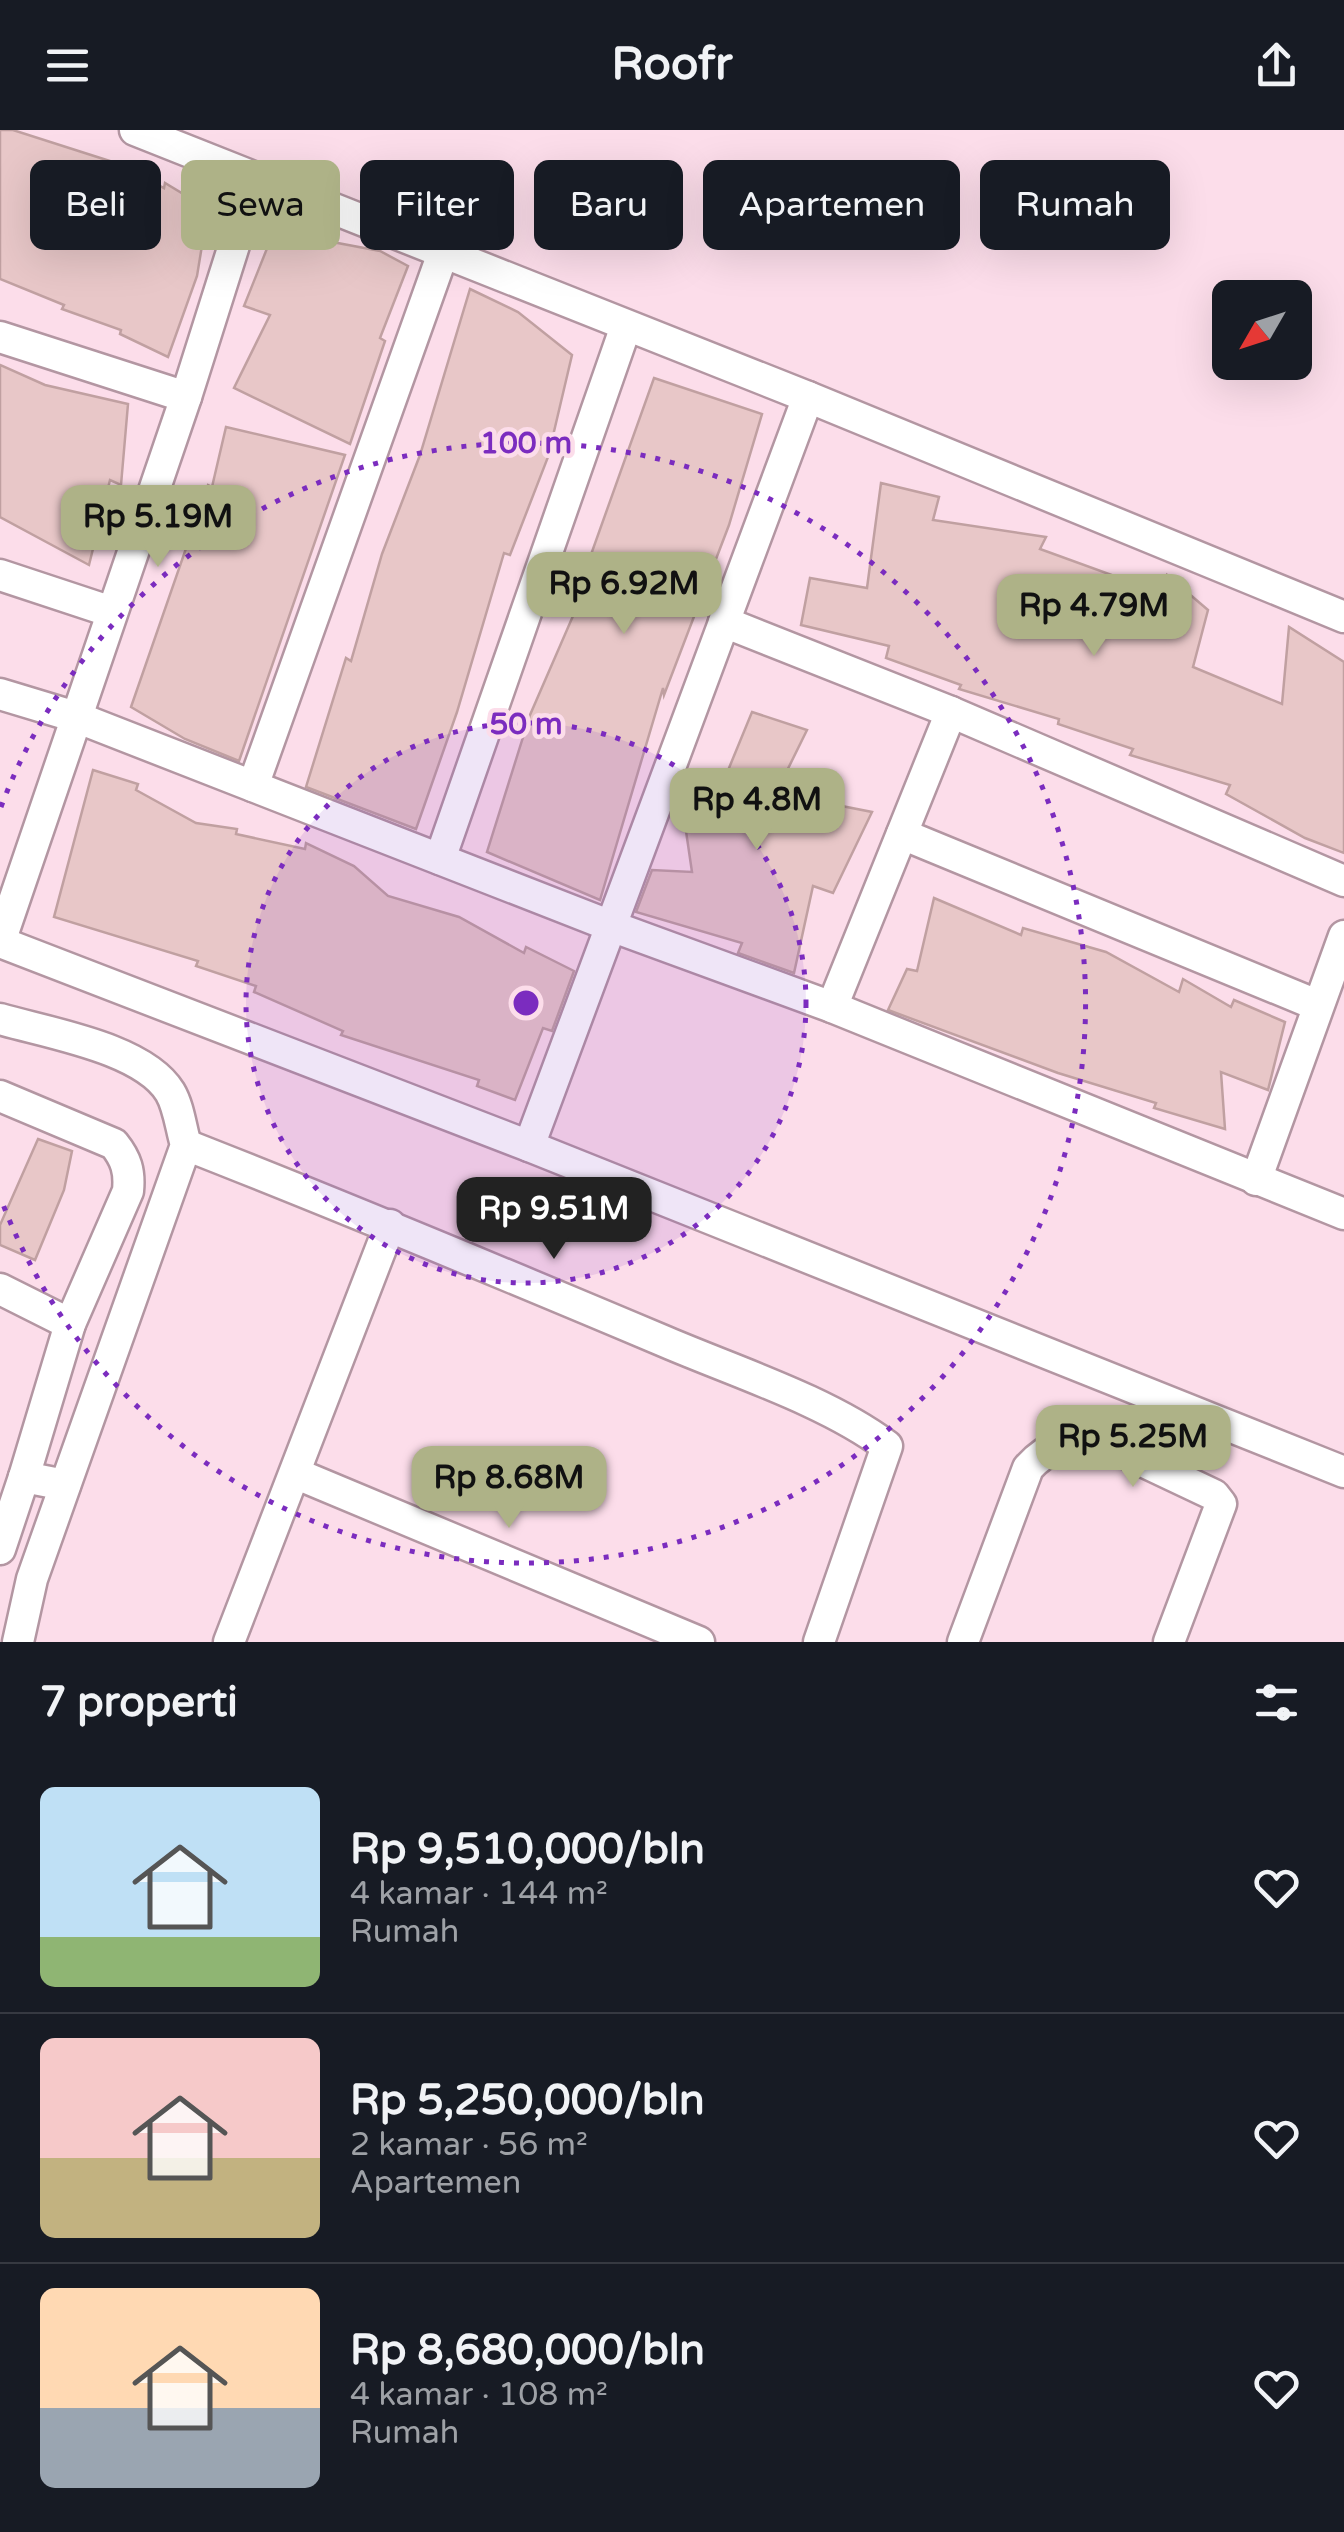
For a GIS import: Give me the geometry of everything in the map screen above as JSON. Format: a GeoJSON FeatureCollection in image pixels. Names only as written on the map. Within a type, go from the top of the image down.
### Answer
{"type":"FeatureCollection","features":[{"type":"Feature","properties":{"kind":"street"},"geometry":{"type":"LineString","coordinates":[[135,130],[210,160]]}},
{"type":"Feature","properties":{"kind":"street"},"geometry":{"type":"LineString","coordinates":[[340,212],[808,397],[1344,618]]}},
{"type":"Feature","properties":{"kind":"street"},"geometry":{"type":"LineString","coordinates":[[232,250],[0,942],[529,1146],[1344,1472]]}},
{"type":"Feature","properties":{"kind":"street"},"geometry":{"type":"LineString","coordinates":[[252,786],[443,254]]}},
{"type":"Feature","properties":{"kind":"street"},"geometry":{"type":"LineString","coordinates":[[440,859],[626,326]]}},
{"type":"Feature","properties":{"kind":"street"},"geometry":{"type":"LineString","coordinates":[[0,337],[186,397]]}},
{"type":"Feature","properties":{"kind":"street"},"geometry":{"type":"LineString","coordinates":[[529,1146],[808,397]]}},
{"type":"Feature","properties":{"kind":"street"},"geometry":{"type":"LineString","coordinates":[[0,576],[112,612]]}},
{"type":"Feature","properties":{"kind":"street"},"geometry":{"type":"LineString","coordinates":[[724,622],[951,712],[1344,881]]}},
{"type":"Feature","properties":{"kind":"street"},"geometry":{"type":"LineString","coordinates":[[0,694],[76,717],[611,926],[832,1006],[1344,1214]]}},
{"type":"Feature","properties":{"kind":"street"},"geometry":{"type":"LineString","coordinates":[[832,1006],[951,712]]}},
{"type":"Feature","properties":{"kind":"street"},"geometry":{"type":"LineString","coordinates":[[902,834],[1317,1005]]}},
{"type":"Feature","properties":{"kind":"street"},"geometry":{"type":"LineString","coordinates":[[1256,1180],[1344,936]]}},
{"type":"Feature","properties":{"kind":"street"},"geometry":{"type":"LineString","coordinates":[[0,1019],[133,1059],[156,1074],[172,1095],[186,1145],[32,1579],[18,1642]]}},
{"type":"Feature","properties":{"kind":"street"},"geometry":{"type":"LineString","coordinates":[[0,1096],[114,1144],[126,1158],[128,1190],[70,1324],[0,1548]]}},
{"type":"Feature","properties":{"kind":"street"},"geometry":{"type":"LineString","coordinates":[[186,1145],[390,1225],[847,1421],[887,1446],[819,1642]]}},
{"type":"Feature","properties":{"kind":"street"},"geometry":{"type":"LineString","coordinates":[[229,1642],[390,1225]]}},
{"type":"Feature","properties":{"kind":"street"},"geometry":{"type":"LineString","coordinates":[[3,1299],[70,1324]]}},
{"type":"Feature","properties":{"kind":"street"},"geometry":{"type":"LineString","coordinates":[[963,1642],[1028,1468],[1043,1451],[1082,1440],[1102,1442],[1214,1495],[1221,1504],[1169,1642]]}},
{"type":"Feature","properties":{"kind":"street"},"geometry":{"type":"LineString","coordinates":[[297,1474],[699,1642]]}},
{"type":"Feature","properties":{"kind":"street"},"geometry":{"type":"LineString","coordinates":[[24,1477],[65,1485]]}},
{"type":"Feature","properties":{"kind":"building"},"geometry":{"type":"Polygon","coordinates":[[[0,130],[13,130],[107,160],[30,160],[30,250],[161,250],[161,186],[164,188],[165,183],[181,193],[181,250],[201,250],[197,276],[168,357],[120,334],[121,330],[62,309],[64,305],[0,279],[0,130]]]}},
{"type":"Feature","properties":{"kind":"building"},"geometry":{"type":"Polygon","coordinates":[[[340,243],[380,251],[408,266],[380,338],[385,341],[350,444],[234,388],[270,315],[244,306],[266,250],[340,250],[340,243]]]}},
{"type":"Feature","properties":{"kind":"building"},"geometry":{"type":"Polygon","coordinates":[[[470,289],[518,312],[572,355],[548,457],[510,555],[504,553],[457,712],[416,829],[306,787],[346,658],[351,661],[382,554],[420,455],[470,289]]]}},
{"type":"Feature","properties":{"kind":"building"},"geometry":{"type":"Polygon","coordinates":[[[0,365],[45,385],[128,404],[121,485],[110,480],[89,565],[0,517],[0,365]]]}},
{"type":"Feature","properties":{"kind":"building"},"geometry":{"type":"Polygon","coordinates":[[[654,378],[762,414],[729,525],[664,695],[663,688],[600,900],[487,852],[530,715],[583,593],[578,591],[654,378]]]}},
{"type":"Feature","properties":{"kind":"building"},"geometry":{"type":"Polygon","coordinates":[[[226,427],[345,455],[239,761],[185,739],[131,707],[208,485],[212,487],[226,427]]]}},
{"type":"Feature","properties":{"kind":"building"},"geometry":{"type":"Polygon","coordinates":[[[881,483],[939,497],[933,520],[1046,537],[1040,549],[1161,593],[1167,575],[1208,610],[1193,667],[1282,704],[1289,627],[1344,662],[1344,853],[1305,838],[1226,794],[1230,785],[1130,755],[1133,749],[1058,724],[1059,719],[959,689],[961,685],[886,658],[889,646],[801,625],[810,578],[867,588],[881,483]]]}},
{"type":"Feature","properties":{"kind":"building"},"geometry":{"type":"Polygon","coordinates":[[[752,712],[807,730],[776,793],[872,812],[833,893],[813,886],[794,973],[738,953],[742,943],[636,912],[652,870],[692,872],[682,804],[713,807],[752,712]]]}},
{"type":"Feature","properties":{"kind":"building"},"geometry":{"type":"Polygon","coordinates":[[[93,770],[138,784],[136,790],[196,823],[237,829],[236,834],[305,849],[306,843],[354,866],[388,896],[459,917],[524,953],[526,947],[574,971],[552,1031],[543,1028],[515,1100],[477,1086],[479,1080],[341,1035],[343,1031],[254,992],[256,986],[196,966],[198,961],[54,917],[93,770]]]}},
{"type":"Feature","properties":{"kind":"building"},"geometry":{"type":"Polygon","coordinates":[[[934,898],[1021,935],[1023,928],[1106,952],[1179,992],[1183,979],[1231,1007],[1234,1000],[1285,1022],[1268,1090],[1221,1072],[1225,1129],[1154,1108],[1156,1103],[1058,1073],[888,1010],[907,969],[917,971],[934,898]]]}},
{"type":"Feature","properties":{"kind":"building"},"geometry":{"type":"Polygon","coordinates":[[[38,1139],[72,1151],[64,1190],[35,1260],[0,1245],[0,1225],[38,1139]]]}}]}
